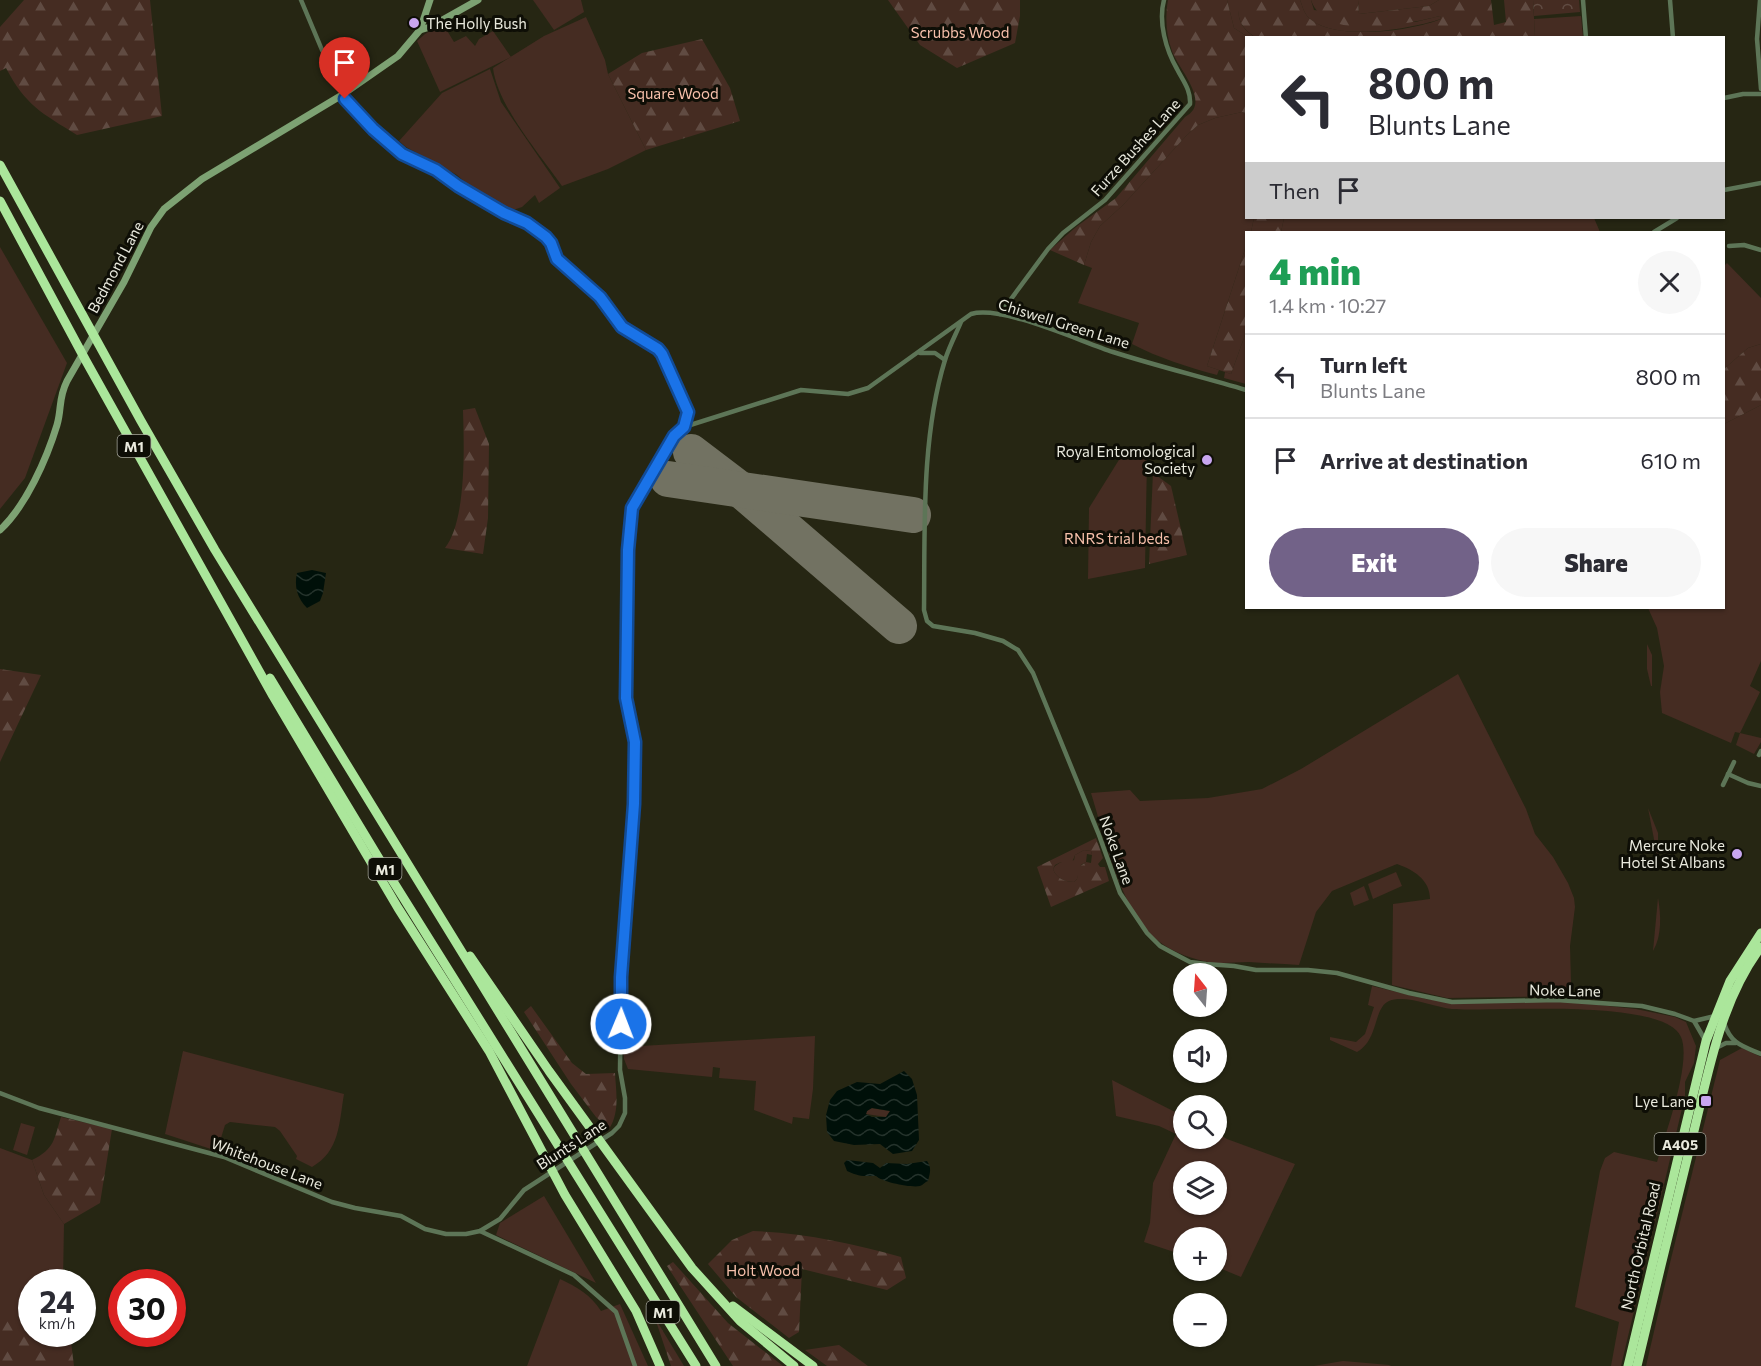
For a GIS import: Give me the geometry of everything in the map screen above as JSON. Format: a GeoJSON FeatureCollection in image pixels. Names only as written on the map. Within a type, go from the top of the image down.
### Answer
{"type":"FeatureCollection","features":[{"type":"Feature","properties":{"kind":"highway","name":"M1"},"geometry":{"type":"LineString","coordinates":[[0,165],[215,550],[716,1366]]}},
{"type":"Feature","properties":{"kind":"highway","name":"M1"},"geometry":{"type":"LineString","coordinates":[[0,201],[78,347],[182,532],[201,559],[336,789],[696,1366]]}},
{"type":"Feature","properties":{"kind":"highway"},"geometry":{"type":"LineString","coordinates":[[182,532],[232,624],[350,828],[489,1051],[565,1195],[636,1311],[650,1341],[658,1366]]}},
{"type":"Feature","properties":{"kind":"highway"},"geometry":{"type":"LineString","coordinates":[[410,868],[549,1071],[705,1284],[740,1321],[794,1366]]}},
{"type":"Feature","properties":{"kind":"highway","name":"North Orbital Road"},"geometry":{"type":"LineString","coordinates":[[1628,1366],[1706,1041],[1714,1016],[1730,981],[1761,933]]}},
{"type":"Feature","properties":{"kind":"highway","name":"North Orbital Road"},"geometry":{"type":"LineString","coordinates":[[1637,1366],[1715,1048],[1741,980],[1761,947]]}},
{"type":"Feature","properties":{"kind":"highway"},"geometry":{"type":"LineString","coordinates":[[705,1284],[813,1366]]}},
{"type":"Feature","properties":{"kind":"street"},"geometry":{"type":"LineString","coordinates":[[301,0],[322,50],[358,115],[402,154],[436,170],[458,186],[504,213],[527,223],[546,237],[557,259],[600,297],[622,327],[658,349],[688,412],[699,423]]}},
{"type":"Feature","properties":{"kind":"street"},"geometry":{"type":"LineString","coordinates":[[420,30],[430,0]]}},
{"type":"Feature","properties":{"kind":"street"},"geometry":{"type":"LineString","coordinates":[[420,30],[430,27],[478,0]]}},
{"type":"Feature","properties":{"kind":"street","name":"Furze Bushes Lane"},"geometry":{"type":"LineString","coordinates":[[1000,314],[1048,249],[1063,233],[1105,200],[1190,104],[1190,93],[1171,57],[1166,42],[1161,17],[1164,0]]}},
{"type":"Feature","properties":{"kind":"street"},"geometry":{"type":"LineString","coordinates":[[1583,0],[1586,36]]}},
{"type":"Feature","properties":{"kind":"street"},"geometry":{"type":"LineString","coordinates":[[1670,0],[1673,36]]}},
{"type":"Feature","properties":{"kind":"street"},"geometry":{"type":"LineString","coordinates":[[1725,98],[1761,91],[1757,39],[1760,0]]}},
{"type":"Feature","properties":{"kind":"street","name":"Bedmond Lane"},"geometry":{"type":"LineString","coordinates":[[0,530],[7,524],[44,461],[58,422],[61,393],[64,387],[124,282],[151,227],[164,209],[202,179],[345,92],[398,56],[420,30]]}},
{"type":"Feature","properties":{"kind":"street"},"geometry":{"type":"LineString","coordinates":[[1725,190],[1761,183]]}},
{"type":"Feature","properties":{"kind":"street"},"geometry":{"type":"LineString","coordinates":[[1656,231],[1675,219]]}},
{"type":"Feature","properties":{"kind":"street"},"geometry":{"type":"LineString","coordinates":[[1729,246],[1744,245],[1761,250]]}},
{"type":"Feature","properties":{"kind":"street","name":"Chiswell Green Lane"},"geometry":{"type":"LineString","coordinates":[[684,427],[801,390],[848,394],[868,388],[971,314],[978,312],[1000,314],[1058,331],[1113,352],[1245,390]]}},
{"type":"Feature","properties":{"kind":"street","name":"Noke Lane"},"geometry":{"type":"LineString","coordinates":[[961,322],[945,360],[932,424],[926,505],[924,610],[927,621],[933,626],[975,633],[1003,641],[1018,650],[1033,673],[1099,835],[1120,893],[1153,939],[1166,949],[1191,962],[1256,970],[1308,970],[1336,974],[1442,1001],[1557,1000],[1609,1003],[1657,1009],[1694,1021]]}},
{"type":"Feature","properties":{"kind":"street"},"geometry":{"type":"LineString","coordinates":[[918,354],[935,353],[945,360]]}},
{"type":"Feature","properties":{"kind":"street","name":"Blunts Lane"},"geometry":{"type":"LineString","coordinates":[[514,1201],[534,1182],[612,1133],[619,1126],[624,1113],[625,1098],[620,1070],[621,977],[634,825],[635,742],[626,698],[628,550],[632,508],[674,436],[684,427],[688,412]]}},
{"type":"Feature","properties":{"kind":"street"},"geometry":{"type":"LineString","coordinates":[[1723,784],[1734,762]]}},
{"type":"Feature","properties":{"kind":"street"},"geometry":{"type":"LineString","coordinates":[[1728,774],[1761,786]]}},
{"type":"Feature","properties":{"kind":"street"},"geometry":{"type":"LineString","coordinates":[[1706,1041],[1694,1021],[1714,1016]]}},
{"type":"Feature","properties":{"kind":"street"},"geometry":{"type":"LineString","coordinates":[[1724,1022],[1730,1038],[1761,1054]]}},
{"type":"Feature","properties":{"kind":"street"},"geometry":{"type":"LineString","coordinates":[[1715,1048],[1726,1043],[1736,1043]]}},
{"type":"Feature","properties":{"kind":"street","name":"Whitehouse Lane"},"geometry":{"type":"LineString","coordinates":[[0,1093],[39,1108],[224,1157],[332,1202],[401,1216],[424,1229],[446,1234],[480,1231],[500,1219],[514,1201]]}},
{"type":"Feature","properties":{"kind":"street"},"geometry":{"type":"LineString","coordinates":[[480,1231],[574,1275],[616,1312],[635,1366]]}},
{"type":"Feature","properties":{"kind":"green space"},"geometry":{"type":"Polygon","coordinates":[[[24,0],[150,0],[162,116],[77,135],[36,108],[13,81],[6,68],[0,71],[0,27],[24,0]]]}},
{"type":"Feature","properties":{"kind":"green space"},"geometry":{"type":"Polygon","coordinates":[[[533,0],[581,0],[584,12],[554,30],[533,0]]]}},
{"type":"Feature","properties":{"kind":"green space","name":"Scrubbs Wood"},"geometry":{"type":"Polygon","coordinates":[[[888,0],[1020,0],[1020,16],[1015,43],[957,68],[920,45],[888,0]]]}},
{"type":"Feature","properties":{"kind":"green space"},"geometry":{"type":"Polygon","coordinates":[[[1168,0],[1227,0],[1234,28],[1246,36],[1245,113],[1215,118],[1198,125],[1186,136],[1123,205],[1100,226],[1091,242],[1084,265],[1050,250],[1076,227],[1116,198],[1192,111],[1195,103],[1195,95],[1170,45],[1168,0]]]}},
{"type":"Feature","properties":{"kind":"green space"},"geometry":{"type":"Polygon","coordinates":[[[1227,0],[1238,0],[1241,22],[1254,36],[1246,36],[1234,28],[1227,0]]]}},
{"type":"Feature","properties":{"kind":"green space"},"geometry":{"type":"Polygon","coordinates":[[[1238,0],[1300,0],[1308,17],[1319,25],[1335,30],[1373,32],[1412,27],[1441,19],[1440,16],[1388,26],[1349,26],[1333,22],[1319,13],[1311,0],[1358,0],[1359,14],[1429,6],[1439,0],[1491,0],[1494,25],[1506,22],[1504,0],[1533,0],[1535,36],[1254,36],[1240,22],[1238,0]]]}},
{"type":"Feature","properties":{"kind":"green space"},"geometry":{"type":"Polygon","coordinates":[[[1300,0],[1311,0],[1314,10],[1415,22],[1440,16],[1441,19],[1411,27],[1373,32],[1335,30],[1320,25],[1308,17],[1300,0]]]}},
{"type":"Feature","properties":{"kind":"green space"},"geometry":{"type":"Polygon","coordinates":[[[1358,0],[1439,0],[1429,6],[1359,14],[1358,0]]]}},
{"type":"Feature","properties":{"kind":"green space"},"geometry":{"type":"Polygon","coordinates":[[[1533,0],[1579,0],[1580,12],[1534,16],[1533,0]]]}},
{"type":"Feature","properties":{"kind":"green space"},"geometry":{"type":"Polygon","coordinates":[[[1581,16],[1583,36],[1535,36],[1534,19],[1581,16]]]}},
{"type":"Feature","properties":{"kind":"green space"},"geometry":{"type":"Polygon","coordinates":[[[586,17],[605,60],[608,74],[646,150],[608,169],[562,186],[511,114],[496,82],[493,68],[544,36],[586,17]]]}},
{"type":"Feature","properties":{"kind":"green space"},"geometry":{"type":"Polygon","coordinates":[[[443,24],[454,42],[466,36],[475,46],[479,39],[493,31],[511,57],[440,92],[417,41],[443,24]]]}},
{"type":"Feature","properties":{"kind":"green space","name":"Square Wood"},"geometry":{"type":"Polygon","coordinates":[[[702,39],[730,88],[740,121],[646,150],[608,74],[642,53],[702,39]]]}},
{"type":"Feature","properties":{"kind":"green space"},"geometry":{"type":"Polygon","coordinates":[[[490,69],[501,102],[560,188],[539,203],[535,195],[522,207],[510,211],[477,193],[457,175],[399,141],[442,93],[490,69]]]}},
{"type":"Feature","properties":{"kind":"green space"},"geometry":{"type":"Polygon","coordinates":[[[1245,113],[1245,219],[1254,219],[1251,231],[1245,231],[1245,249],[1207,366],[1219,370],[1217,375],[1173,362],[1132,344],[1139,323],[1078,303],[1092,268],[1084,265],[1091,242],[1100,226],[1123,205],[1186,136],[1198,125],[1215,118],[1245,113]]]}},
{"type":"Feature","properties":{"kind":"green space"},"geometry":{"type":"Polygon","coordinates":[[[1254,219],[1284,219],[1281,231],[1251,231],[1254,219]]]}},
{"type":"Feature","properties":{"kind":"green space"},"geometry":{"type":"Polygon","coordinates":[[[1284,219],[1594,219],[1600,231],[1281,231],[1284,219]]]}},
{"type":"Feature","properties":{"kind":"green space"},"geometry":{"type":"Polygon","coordinates":[[[0,247],[67,363],[25,478],[0,509],[0,247]]]}},
{"type":"Feature","properties":{"kind":"green space"},"geometry":{"type":"Polygon","coordinates":[[[1245,249],[1245,335],[1231,374],[1207,366],[1245,249]]]}},
{"type":"Feature","properties":{"kind":"green space"},"geometry":{"type":"Polygon","coordinates":[[[1727,263],[1761,298],[1761,344],[1748,348],[1725,368],[1725,265],[1727,263]]]}},
{"type":"Feature","properties":{"kind":"green space"},"geometry":{"type":"Polygon","coordinates":[[[1245,335],[1245,384],[1224,378],[1225,372],[1231,374],[1245,335]]]}},
{"type":"Feature","properties":{"kind":"green space"},"geometry":{"type":"Polygon","coordinates":[[[1761,344],[1761,405],[1725,423],[1725,368],[1748,348],[1761,344]]]}},
{"type":"Feature","properties":{"kind":"green space"},"geometry":{"type":"Polygon","coordinates":[[[1761,405],[1761,661],[1750,686],[1760,692],[1740,733],[1735,732],[1731,743],[1662,713],[1660,692],[1664,666],[1657,628],[1648,609],[1725,609],[1725,423],[1761,405]]]}},
{"type":"Feature","properties":{"kind":"green space"},"geometry":{"type":"Polygon","coordinates":[[[475,408],[489,444],[488,518],[483,554],[445,548],[452,535],[461,501],[464,461],[463,410],[475,408]]]}},
{"type":"Feature","properties":{"kind":"green space","name":"RNRS trial beds"},"geometry":{"type":"Polygon","coordinates":[[[1122,455],[1147,458],[1145,568],[1088,579],[1089,508],[1122,455]]]}},
{"type":"Feature","properties":{"kind":"green space"},"geometry":{"type":"Polygon","coordinates":[[[1153,473],[1171,486],[1187,555],[1149,564],[1153,473]]]}},
{"type":"Feature","properties":{"kind":"green space"},"geometry":{"type":"Polygon","coordinates":[[[1647,644],[1652,655],[1652,686],[1647,669],[1647,644]]]}},
{"type":"Feature","properties":{"kind":"green space"},"geometry":{"type":"Polygon","coordinates":[[[0,669],[41,675],[0,762],[0,669]]]}},
{"type":"Feature","properties":{"kind":"green space"},"geometry":{"type":"Polygon","coordinates":[[[1458,674],[1526,809],[1535,834],[1553,857],[1574,898],[1570,946],[1571,982],[1568,996],[1447,998],[1392,985],[1393,904],[1430,899],[1424,881],[1409,869],[1397,864],[1332,891],[1316,912],[1299,965],[1208,962],[1177,952],[1163,945],[1151,935],[1130,905],[1121,887],[1091,793],[1130,790],[1140,801],[1208,798],[1262,789],[1301,769],[1458,674]]]}},
{"type":"Feature","properties":{"kind":"green space"},"geometry":{"type":"Polygon","coordinates":[[[1740,733],[1761,738],[1754,754],[1736,745],[1740,733]]]}},
{"type":"Feature","properties":{"kind":"green space"},"geometry":{"type":"Polygon","coordinates":[[[1648,808],[1658,833],[1658,860],[1648,808]]]}},
{"type":"Feature","properties":{"kind":"green space"},"geometry":{"type":"Polygon","coordinates":[[[1096,838],[1103,858],[1098,864],[1100,867],[1105,867],[1109,881],[1051,907],[1037,867],[1096,838]],[[1084,850],[1075,855],[1071,865],[1064,868],[1061,862],[1055,865],[1054,872],[1061,879],[1074,882],[1077,879],[1079,867],[1086,862],[1091,863],[1091,851],[1084,850]]]}},
{"type":"Feature","properties":{"kind":"green space"},"geometry":{"type":"Polygon","coordinates":[[[1084,850],[1091,851],[1092,855],[1087,854],[1086,862],[1081,865],[1074,882],[1056,875],[1053,869],[1055,866],[1061,862],[1063,864],[1074,860],[1075,855],[1084,850]]]}},
{"type":"Feature","properties":{"kind":"green space"},"geometry":{"type":"Polygon","coordinates":[[[1396,872],[1402,886],[1373,899],[1368,884],[1396,872]]]}},
{"type":"Feature","properties":{"kind":"green space"},"geometry":{"type":"Polygon","coordinates":[[[1364,886],[1369,900],[1354,906],[1350,893],[1364,886]]]}},
{"type":"Feature","properties":{"kind":"green space"},"geometry":{"type":"Polygon","coordinates":[[[1658,898],[1660,925],[1653,951],[1658,898]]]}},
{"type":"Feature","properties":{"kind":"green space"},"geometry":{"type":"Polygon","coordinates":[[[1372,986],[1430,1000],[1571,1002],[1636,1009],[1675,1017],[1686,1022],[1696,1046],[1694,1063],[1685,1082],[1685,1096],[1621,1366],[1611,1366],[1619,1322],[1575,1307],[1600,1171],[1605,1158],[1614,1152],[1657,1162],[1680,1080],[1683,1063],[1681,1037],[1668,1024],[1644,1016],[1612,1011],[1452,1009],[1396,999],[1389,1001],[1380,1010],[1369,1040],[1357,1052],[1330,1040],[1330,1037],[1356,1042],[1365,1034],[1374,1007],[1368,1005],[1372,986]]]}},
{"type":"Feature","properties":{"kind":"green space"},"geometry":{"type":"Polygon","coordinates":[[[531,1006],[572,1063],[586,1074],[615,1073],[616,1109],[609,1129],[596,1117],[571,1084],[524,1012],[531,1006]]]}},
{"type":"Feature","properties":{"kind":"green space"},"geometry":{"type":"Polygon","coordinates":[[[815,1036],[813,1089],[809,1119],[793,1117],[792,1124],[754,1110],[756,1081],[719,1078],[720,1068],[713,1067],[712,1077],[628,1069],[624,1059],[623,1047],[815,1036]]]}},
{"type":"Feature","properties":{"kind":"green space"},"geometry":{"type":"Polygon","coordinates":[[[1742,1048],[1761,1057],[1761,1366],[1646,1366],[1720,1060],[1742,1048]]]}},
{"type":"Feature","properties":{"kind":"green space"},"geometry":{"type":"Polygon","coordinates":[[[183,1051],[344,1094],[337,1135],[328,1153],[312,1167],[296,1159],[297,1156],[275,1127],[230,1122],[225,1125],[217,1151],[165,1134],[183,1051]]]}},
{"type":"Feature","properties":{"kind":"green space"},"geometry":{"type":"Polygon","coordinates":[[[1112,1080],[1173,1111],[1173,1133],[1159,1126],[1116,1116],[1112,1080]]]}},
{"type":"Feature","properties":{"kind":"green space"},"geometry":{"type":"Polygon","coordinates":[[[871,1108],[890,1111],[886,1117],[866,1114],[871,1108]]]}},
{"type":"Feature","properties":{"kind":"green space"},"geometry":{"type":"Polygon","coordinates":[[[61,1117],[112,1129],[100,1203],[64,1224],[44,1195],[32,1160],[45,1152],[52,1143],[61,1117]]]}},
{"type":"Feature","properties":{"kind":"green space"},"geometry":{"type":"Polygon","coordinates":[[[21,1123],[35,1127],[27,1155],[13,1150],[21,1123]]]}},
{"type":"Feature","properties":{"kind":"green space"},"geometry":{"type":"Polygon","coordinates":[[[1227,1139],[1295,1164],[1241,1277],[1227,1271],[1227,1227],[1173,1227],[1173,1252],[1144,1242],[1150,1223],[1153,1183],[1173,1140],[1173,1149],[1227,1149],[1227,1139]]]}},
{"type":"Feature","properties":{"kind":"green space"},"geometry":{"type":"Polygon","coordinates":[[[0,1148],[32,1160],[44,1195],[64,1224],[63,1269],[18,1269],[18,1305],[0,1305],[0,1148]]]}},
{"type":"Feature","properties":{"kind":"green space"},"geometry":{"type":"Polygon","coordinates":[[[544,1196],[596,1283],[496,1235],[500,1223],[544,1196]]]}},
{"type":"Feature","properties":{"kind":"green space","name":"Holt Wood"},"geometry":{"type":"Polygon","coordinates":[[[753,1231],[828,1240],[901,1257],[906,1278],[887,1290],[802,1269],[799,1332],[789,1338],[736,1297],[708,1264],[732,1240],[753,1231]]]}},
{"type":"Feature","properties":{"kind":"green space"},"geometry":{"type":"Polygon","coordinates":[[[673,1262],[728,1323],[783,1366],[733,1366],[667,1266],[673,1262]]]}},
{"type":"Feature","properties":{"kind":"green space"},"geometry":{"type":"Polygon","coordinates":[[[560,1279],[583,1292],[601,1311],[620,1304],[648,1366],[527,1366],[560,1279]]]}},
{"type":"Feature","properties":{"kind":"green space"},"geometry":{"type":"Polygon","coordinates":[[[0,1305],[18,1305],[18,1347],[72,1347],[74,1366],[0,1366],[0,1305]]]}},
{"type":"Feature","properties":{"kind":"green space"},"geometry":{"type":"Polygon","coordinates":[[[655,1318],[684,1366],[671,1366],[655,1318]]]}},
{"type":"Feature","properties":{"kind":"green space"},"geometry":{"type":"Polygon","coordinates":[[[839,1345],[868,1366],[827,1366],[805,1350],[839,1345]]]}},
{"type":"Feature","properties":{"kind":"green space"},"geometry":{"type":"Polygon","coordinates":[[[1343,1361],[1389,1365],[1391,1366],[1314,1366],[1343,1361]]]}},
{"type":"Feature","properties":{"kind":"water"},"geometry":{"type":"Polygon","coordinates":[[[312,570],[326,573],[320,601],[307,608],[299,596],[296,578],[297,573],[312,570]]]}},
{"type":"Feature","properties":{"kind":"water"},"geometry":{"type":"Polygon","coordinates":[[[904,1071],[912,1079],[917,1095],[919,1140],[912,1151],[893,1154],[880,1144],[854,1145],[834,1141],[827,1132],[826,1115],[830,1100],[837,1091],[857,1082],[880,1084],[904,1071]],[[872,1108],[866,1114],[872,1117],[886,1117],[890,1111],[872,1108]]]}},
{"type":"Feature","properties":{"kind":"water"},"geometry":{"type":"Polygon","coordinates":[[[847,1160],[873,1163],[880,1168],[886,1163],[907,1164],[927,1161],[930,1173],[928,1181],[921,1186],[904,1185],[876,1176],[862,1176],[847,1171],[844,1163],[847,1160]]]}},
{"type":"Feature","properties":{"kind":"runway"},"geometry":{"type":"LineString","coordinates":[[691,452],[741,490],[899,626]]}},
{"type":"Feature","properties":{"kind":"runway"},"geometry":{"type":"LineString","coordinates":[[668,479],[913,515]]}},
{"type":"Feature","properties":{"kind":"place","name":"The Holly Bush"},"geometry":{"type":"Point","coordinates":[414,23]}},
{"type":"Feature","properties":{"kind":"place","name":"Royal Entomological Society"},"geometry":{"type":"Point","coordinates":[1207,460]}},
{"type":"Feature","properties":{"kind":"place","name":"Mercure Noke Hotel St Albans"},"geometry":{"type":"Point","coordinates":[1737,854]}},
{"type":"Feature","properties":{"kind":"place","name":"Lye Lane"},"geometry":{"type":"Point","coordinates":[1706,1101]}},
{"type":"Feature","properties":{"kind":"route"},"geometry":{"type":"LineString","coordinates":[[345,99],[358,115],[402,154],[436,170],[458,186],[504,213],[527,223],[546,237],[557,259],[600,297],[622,327],[658,349],[666,361],[688,412],[684,427],[674,436],[632,508],[626,607],[626,698],[635,742],[634,825],[621,977],[621,1024]]}}]}
